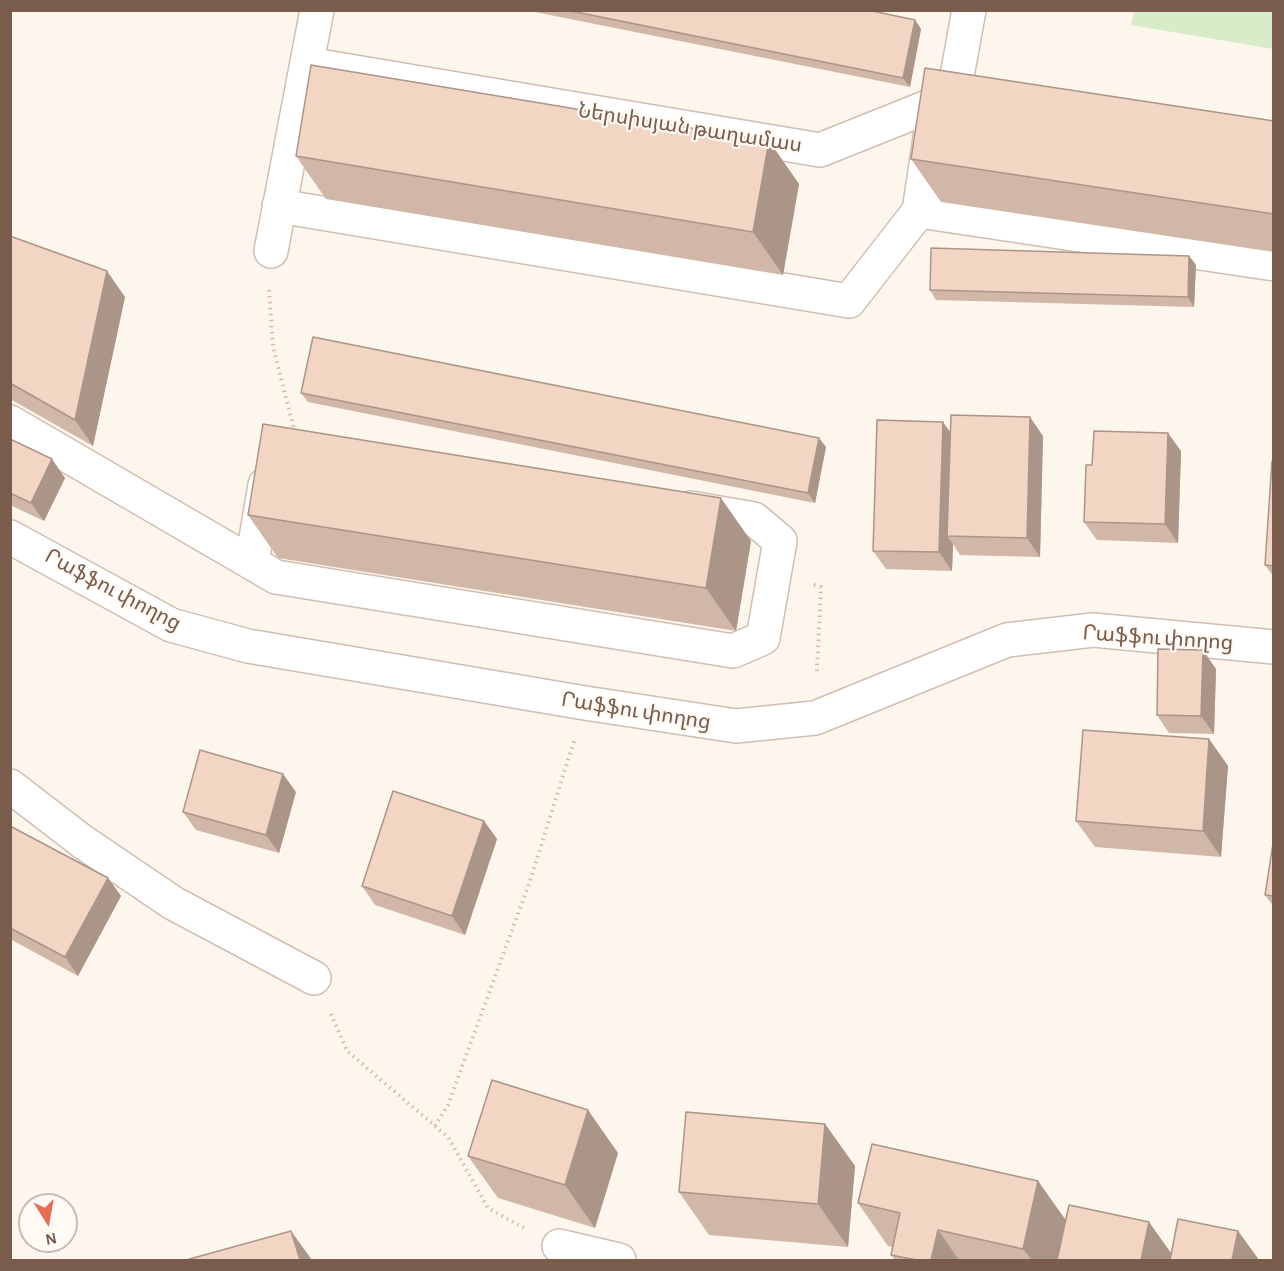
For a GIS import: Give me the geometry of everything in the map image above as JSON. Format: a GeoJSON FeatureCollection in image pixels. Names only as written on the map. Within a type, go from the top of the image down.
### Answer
{"type":"FeatureCollection","features":[{"type":"Feature","properties":{"kind":"street"},"geometry":{"type":"LineString","coordinates":[[271,251],[317,10]]}},
{"type":"Feature","properties":{"kind":"street"},"geometry":{"type":"LineString","coordinates":[[279,206],[849,301],[919,211],[945,96],[969,10]]}},
{"type":"Feature","properties":{"kind":"street","name":"Ներսիսյան թաղամաս"},"geometry":{"type":"LineString","coordinates":[[308,64],[820,150],[945,96]]}},
{"type":"Feature","properties":{"kind":"street"},"geometry":{"type":"LineString","coordinates":[[945,96],[991,93]]}},
{"type":"Feature","properties":{"kind":"street"},"geometry":{"type":"LineString","coordinates":[[919,211],[1274,264]]}},
{"type":"Feature","properties":{"kind":"street"},"geometry":{"type":"LineString","coordinates":[[10,423],[276,577],[733,651],[763,638],[780,541],[754,519],[660,504]]}},
{"type":"Feature","properties":{"kind":"street"},"geometry":{"type":"LineString","coordinates":[[252,562],[268,464],[298,445]]}},
{"type":"Feature","properties":{"kind":"street","name":"Րաֆֆու փողոց"},"geometry":{"type":"LineString","coordinates":[[10,537],[171,626],[248,645],[585,703],[736,726],[815,718],[1007,640],[1092,630],[1274,647]]}},
{"type":"Feature","properties":{"kind":"street"},"geometry":{"type":"LineString","coordinates":[[10,786],[83,842],[173,903],[314,978]]}},
{"type":"Feature","properties":{"kind":"street"},"geometry":{"type":"LineString","coordinates":[[559,1246],[620,1260]]}},
{"type":"Feature","properties":{"kind":"path"},"geometry":{"type":"LineString","coordinates":[[268,294],[273,347],[298,445]]}},
{"type":"Feature","properties":{"kind":"path"},"geometry":{"type":"LineString","coordinates":[[817,675],[821,587]]}},
{"type":"Feature","properties":{"kind":"path"},"geometry":{"type":"LineString","coordinates":[[435,1126],[448,1105],[530,881],[585,703]]}},
{"type":"Feature","properties":{"kind":"path"},"geometry":{"type":"LineString","coordinates":[[314,978],[347,1051],[448,1137],[488,1208],[559,1246]]}},
{"type":"Feature","properties":{"kind":"green space"},"geometry":{"type":"Polygon","coordinates":[[[1134,11],[1273,11],[1273,49],[1131,25],[1134,11]]]}},
{"type":"Feature","properties":{"kind":"building"},"geometry":{"type":"Polygon","coordinates":[[[566,10],[868,10],[915,20],[903,78],[566,10]]]}},
{"type":"Feature","properties":{"kind":"building"},"geometry":{"type":"Polygon","coordinates":[[[311,65],[769,141],[753,232],[296,156],[311,65]]]}},
{"type":"Feature","properties":{"kind":"building"},"geometry":{"type":"Polygon","coordinates":[[[925,68],[1274,121],[1274,214],[911,159],[925,68]]]}},
{"type":"Feature","properties":{"kind":"building"},"geometry":{"type":"Polygon","coordinates":[[[10,236],[107,271],[75,420],[10,383],[10,236]]]}},
{"type":"Feature","properties":{"kind":"building"},"geometry":{"type":"Polygon","coordinates":[[[931,248],[1189,256],[1188,297],[930,290],[931,248]]]}},
{"type":"Feature","properties":{"kind":"building"},"geometry":{"type":"Polygon","coordinates":[[[313,337],[819,438],[808,493],[301,393],[313,337]]]}},
{"type":"Feature","properties":{"kind":"building"},"geometry":{"type":"Polygon","coordinates":[[[951,415],[1030,417],[1027,538],[947,536],[951,415]]]}},
{"type":"Feature","properties":{"kind":"building"},"geometry":{"type":"Polygon","coordinates":[[[877,420],[943,422],[939,552],[873,551],[877,420]]]}},
{"type":"Feature","properties":{"kind":"building"},"geometry":{"type":"Polygon","coordinates":[[[263,424],[721,498],[706,588],[248,515],[263,424]]]}},
{"type":"Feature","properties":{"kind":"building"},"geometry":{"type":"Polygon","coordinates":[[[1094,431],[1168,433],[1165,524],[1084,522],[1086,465],[1092,465],[1094,431]]]}},
{"type":"Feature","properties":{"kind":"building"},"geometry":{"type":"Polygon","coordinates":[[[10,439],[52,459],[31,503],[10,493],[10,439]]]}},
{"type":"Feature","properties":{"kind":"building"},"geometry":{"type":"Polygon","coordinates":[[[1272,461],[1274,461],[1274,566],[1265,565],[1272,461]]]}},
{"type":"Feature","properties":{"kind":"building"},"geometry":{"type":"Polygon","coordinates":[[[1158,649],[1203,650],[1201,716],[1157,715],[1158,649]]]}},
{"type":"Feature","properties":{"kind":"building"},"geometry":{"type":"Polygon","coordinates":[[[1083,730],[1209,739],[1203,831],[1076,821],[1083,730]]]}},
{"type":"Feature","properties":{"kind":"building"},"geometry":{"type":"Polygon","coordinates":[[[200,750],[283,774],[266,835],[183,812],[200,750]]]}},
{"type":"Feature","properties":{"kind":"building"},"geometry":{"type":"Polygon","coordinates":[[[393,791],[484,821],[452,916],[362,886],[393,791]]]}},
{"type":"Feature","properties":{"kind":"building"},"geometry":{"type":"Polygon","coordinates":[[[10,826],[108,878],[65,957],[10,928],[10,826]]]}},
{"type":"Feature","properties":{"kind":"building"},"geometry":{"type":"Polygon","coordinates":[[[1274,837],[1274,896],[1265,895],[1274,837]]]}},
{"type":"Feature","properties":{"kind":"building"},"geometry":{"type":"Polygon","coordinates":[[[492,1080],[588,1110],[565,1185],[468,1156],[492,1080]]]}},
{"type":"Feature","properties":{"kind":"building"},"geometry":{"type":"Polygon","coordinates":[[[686,1112],[825,1124],[818,1204],[679,1192],[686,1112]]]}},
{"type":"Feature","properties":{"kind":"building"},"geometry":{"type":"Polygon","coordinates":[[[872,1144],[1038,1181],[1023,1249],[938,1230],[931,1260],[891,1255],[900,1213],[858,1203],[872,1144]]]}},
{"type":"Feature","properties":{"kind":"building"},"geometry":{"type":"Polygon","coordinates":[[[1069,1205],[1149,1222],[1141,1260],[1057,1260],[1069,1205]]]}},
{"type":"Feature","properties":{"kind":"building"},"geometry":{"type":"Polygon","coordinates":[[[1178,1219],[1238,1231],[1232,1260],[1170,1260],[1178,1219]]]}},
{"type":"Feature","properties":{"kind":"building"},"geometry":{"type":"Polygon","coordinates":[[[291,1231],[300,1260],[186,1260],[291,1231]]]}}]}
